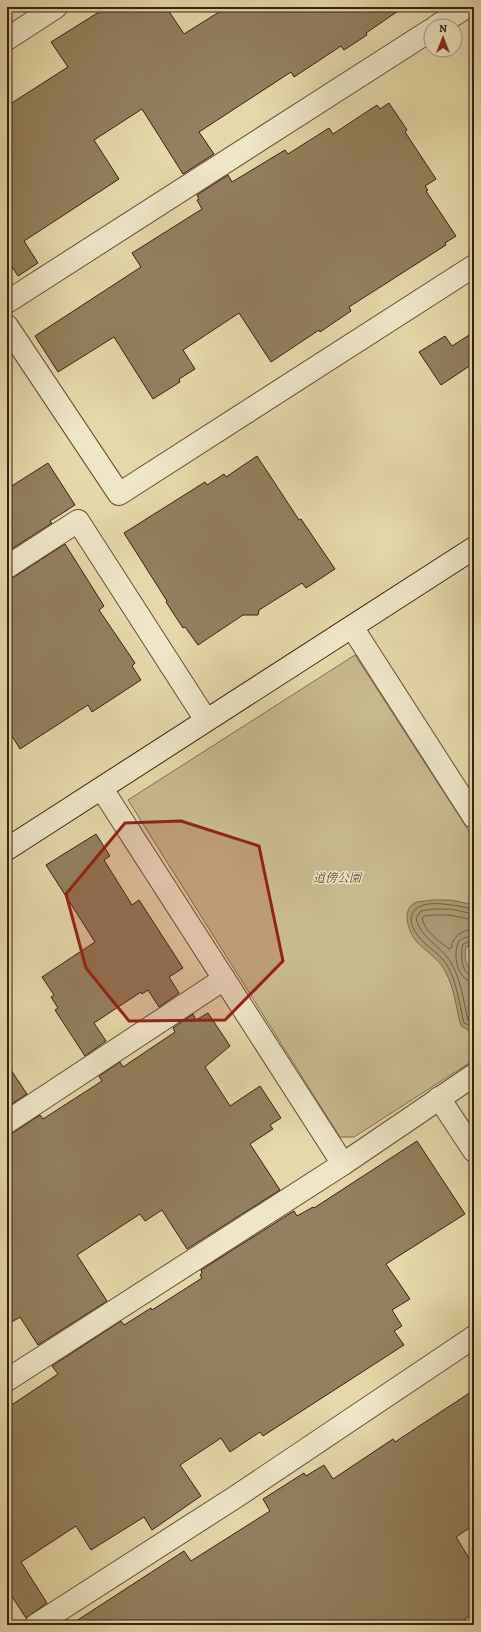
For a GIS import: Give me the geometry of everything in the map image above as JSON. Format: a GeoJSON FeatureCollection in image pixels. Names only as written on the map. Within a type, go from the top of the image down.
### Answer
{"type":"FeatureCollection","features":[{"type":"Feature","properties":{"kind":"street"},"geometry":{"type":"LineString","coordinates":[[7,39],[56,7]]}},
{"type":"Feature","properties":{"kind":"street"},"geometry":{"type":"LineString","coordinates":[[449,18],[466,7]]}},
{"type":"Feature","properties":{"kind":"street"},"geometry":{"type":"LineString","coordinates":[[7,302],[423,35]]}},
{"type":"Feature","properties":{"kind":"street"},"geometry":{"type":"LineString","coordinates":[[7,326],[119,494],[474,266]]}},
{"type":"Feature","properties":{"kind":"street"},"geometry":{"type":"LineString","coordinates":[[7,567],[78,522],[206,720]]}},
{"type":"Feature","properties":{"kind":"street"},"geometry":{"type":"LineString","coordinates":[[7,849],[474,548]]}},
{"type":"Feature","properties":{"kind":"street"},"geometry":{"type":"LineString","coordinates":[[352,627],[474,817]]}},
{"type":"Feature","properties":{"kind":"street"},"geometry":{"type":"LineString","coordinates":[[102,789],[343,1164]]}},
{"type":"Feature","properties":{"kind":"street"},"geometry":{"type":"LineString","coordinates":[[7,1122],[224,980]]}},
{"type":"Feature","properties":{"kind":"street"},"geometry":{"type":"LineString","coordinates":[[7,1380],[343,1164],[474,1075]]}},
{"type":"Feature","properties":{"kind":"street"},"geometry":{"type":"LineString","coordinates":[[439,1098],[474,1151]]}},
{"type":"Feature","properties":{"kind":"street"},"geometry":{"type":"LineString","coordinates":[[36,1625],[237,1496],[474,1337]]}},
{"type":"Feature","properties":{"kind":"highlighted area"},"geometry":{"type":"Polygon","coordinates":[[[181,821],[259,846],[283,961],[225,1020],[129,1021],[86,968],[66,894],[125,823],[181,821]]]}},
{"type":"Feature","properties":{"kind":"green space","name":"道傍公園"},"geometry":{"type":"Polygon","coordinates":[[[355,655],[474,839],[474,1060],[354,1137],[340,1137],[128,800],[355,655]]]}},
{"type":"Feature","properties":{"kind":"water"},"geometry":{"type":"Polygon","coordinates":[[[451,900],[474,905],[474,944],[466,947],[465,955],[467,965],[474,975],[474,1031],[470,1031],[461,1026],[449,979],[437,960],[417,942],[409,927],[407,915],[412,905],[417,902],[451,900]]]}},
{"type":"Feature","properties":{"kind":"building"},"geometry":{"type":"Polygon","coordinates":[[[107,7],[166,7],[184,34],[227,7],[404,7],[366,33],[367,35],[344,50],[341,46],[294,77],[291,72],[199,132],[214,154],[183,174],[142,109],[94,140],[119,179],[24,241],[38,263],[18,276],[7,259],[7,106],[68,67],[51,42],[107,7]]]}},
{"type":"Feature","properties":{"kind":"building"},"geometry":{"type":"Polygon","coordinates":[[[389,103],[407,130],[405,132],[436,179],[425,186],[428,190],[426,191],[456,236],[445,243],[446,245],[349,307],[351,311],[271,362],[239,313],[183,350],[195,369],[179,379],[180,382],[153,399],[114,337],[58,372],[35,336],[141,267],[132,253],[202,209],[197,200],[199,199],[197,195],[228,175],[232,182],[285,150],[288,154],[329,128],[333,134],[377,105],[380,109],[389,103]]]}},
{"type":"Feature","properties":{"kind":"building"},"geometry":{"type":"Polygon","coordinates":[[[474,332],[474,363],[441,385],[419,352],[445,336],[452,346],[474,332]]]}},
{"type":"Feature","properties":{"kind":"building"},"geometry":{"type":"Polygon","coordinates":[[[257,456],[299,520],[301,519],[335,569],[306,588],[302,583],[259,610],[258,615],[243,615],[198,645],[185,627],[183,628],[124,533],[205,482],[207,485],[224,474],[226,477],[257,456]]]}},
{"type":"Feature","properties":{"kind":"building"},"geometry":{"type":"Polygon","coordinates":[[[48,463],[75,505],[50,521],[52,523],[7,552],[7,489],[48,463]]]}},
{"type":"Feature","properties":{"kind":"building"},"geometry":{"type":"Polygon","coordinates":[[[65,544],[104,606],[99,610],[135,663],[132,666],[141,680],[92,712],[88,705],[20,749],[7,728],[7,579],[14,577],[65,544]]]}},
{"type":"Feature","properties":{"kind":"building"},"geometry":{"type":"Polygon","coordinates":[[[96,834],[110,856],[104,860],[132,905],[139,900],[183,968],[169,977],[179,993],[159,1007],[148,990],[142,994],[141,992],[94,1023],[106,1041],[85,1056],[55,1010],[58,1008],[51,997],[54,995],[42,977],[95,942],[46,865],[96,834]]]}},
{"type":"Feature","properties":{"kind":"building"},"geometry":{"type":"Polygon","coordinates":[[[208,1013],[230,1046],[205,1067],[230,1106],[260,1086],[281,1118],[270,1125],[273,1129],[250,1144],[280,1190],[187,1249],[162,1210],[145,1221],[140,1214],[77,1255],[107,1301],[38,1345],[20,1317],[7,1325],[7,1134],[14,1132],[40,1115],[43,1119],[102,1081],[99,1076],[120,1062],[123,1067],[175,1032],[173,1028],[193,1014],[196,1020],[208,1013]]]}},
{"type":"Feature","properties":{"kind":"building"},"geometry":{"type":"Polygon","coordinates":[[[7,1064],[27,1094],[7,1107],[7,1064]]]}},
{"type":"Feature","properties":{"kind":"building"},"geometry":{"type":"Polygon","coordinates":[[[417,1141],[465,1214],[386,1264],[410,1299],[392,1310],[402,1326],[394,1331],[404,1345],[263,1436],[260,1432],[230,1452],[221,1438],[180,1465],[201,1496],[152,1530],[144,1517],[91,1550],[76,1526],[21,1562],[47,1603],[26,1618],[7,1589],[7,1408],[58,1374],[52,1366],[121,1321],[124,1325],[151,1308],[152,1310],[202,1278],[200,1275],[202,1273],[201,1270],[294,1211],[297,1216],[313,1207],[314,1208],[417,1141]]]}},
{"type":"Feature","properties":{"kind":"building"},"geometry":{"type":"Polygon","coordinates":[[[474,1390],[474,1525],[456,1537],[474,1566],[474,1613],[456,1625],[70,1625],[184,1551],[191,1561],[270,1511],[263,1499],[304,1473],[306,1476],[324,1465],[333,1479],[393,1439],[395,1442],[474,1390]]]}}]}
